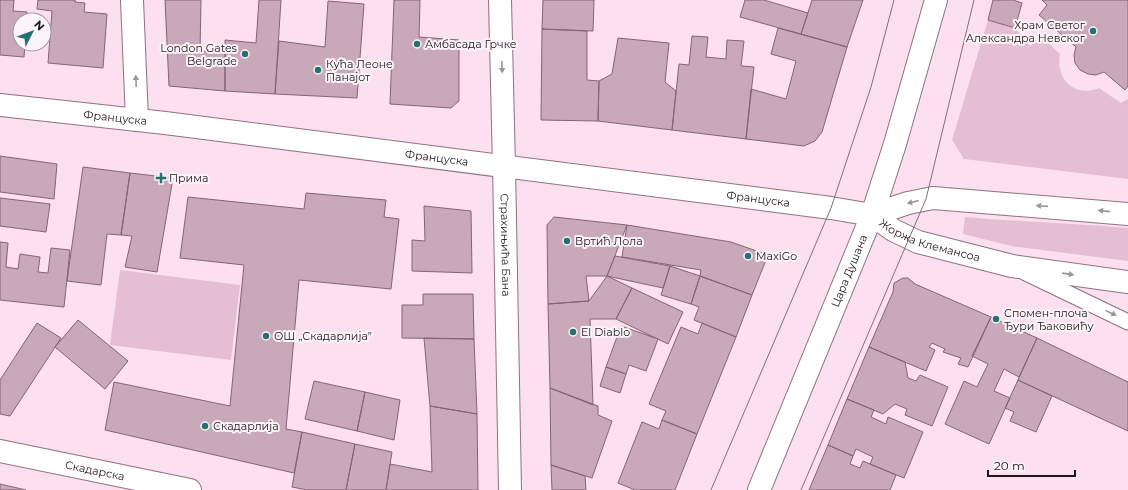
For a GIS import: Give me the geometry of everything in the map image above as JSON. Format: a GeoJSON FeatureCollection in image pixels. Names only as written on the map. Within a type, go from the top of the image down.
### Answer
{"type":"FeatureCollection","features":[{"type":"Feature","properties":{"kind":"main road"},"geometry":{"type":"LineString","coordinates":[[132,0],[137,120]]}},
{"type":"Feature","properties":{"kind":"main road","name":"Страхињића Бана"},"geometry":{"type":"LineString","coordinates":[[500,0],[510,490]]}},
{"type":"Feature","properties":{"kind":"main road","name":"Цара Душана"},"geometry":{"type":"LineString","coordinates":[[759,490],[872,215],[895,144],[936,0]]}},
{"type":"Feature","properties":{"kind":"main road","name":"Француска"},"geometry":{"type":"LineString","coordinates":[[0,105],[137,120],[806,204],[872,215]]}},
{"type":"Feature","properties":{"kind":"main road","name":"Жоржа Клемансоа"},"geometry":{"type":"LineString","coordinates":[[872,215],[908,203],[933,198],[1128,214]]}},
{"type":"Feature","properties":{"kind":"main road","name":"Жоржа Клемансоа"},"geometry":{"type":"LineString","coordinates":[[872,215],[893,230],[918,242],[1012,266],[1128,282]]}},
{"type":"Feature","properties":{"kind":"main road","name":"Скадарска"},"geometry":{"type":"LineString","coordinates":[[0,451],[190,490]]}},
{"type":"Feature","properties":{"kind":"lane"},"geometry":{"type":"LineString","coordinates":[[1012,266],[1128,322]]}},
{"type":"Feature","properties":{"kind":"shaded area"},"geometry":{"type":"Polygon","coordinates":[[[988,20],[1015,28],[1030,46],[1043,38],[1060,54],[1060,71],[1068,84],[1074,88],[1090,90],[1099,88],[1121,103],[1128,99],[1128,179],[964,159],[952,140],[988,20]]]}},
{"type":"Feature","properties":{"kind":"shaded area"},"geometry":{"type":"Polygon","coordinates":[[[965,217],[1128,228],[1128,261],[1011,246],[963,234],[965,217]]]}},
{"type":"Feature","properties":{"kind":"shaded area"},"geometry":{"type":"Polygon","coordinates":[[[120,270],[240,285],[231,360],[110,345],[120,270]]]}},
{"type":"Feature","properties":{"kind":"building"},"geometry":{"type":"Polygon","coordinates":[[[0,0],[14,0],[13,11],[27,12],[12,12],[12,52],[24,52],[24,57],[0,55],[0,0]]]}},
{"type":"Feature","properties":{"kind":"building"},"geometry":{"type":"Polygon","coordinates":[[[38,0],[75,0],[75,2],[85,3],[84,12],[107,14],[103,68],[48,63],[49,52],[52,52],[52,11],[37,9],[38,0]]]}},
{"type":"Feature","properties":{"kind":"building"},"geometry":{"type":"Polygon","coordinates":[[[165,0],[201,0],[200,51],[225,52],[225,91],[169,86],[165,0]]]}},
{"type":"Feature","properties":{"kind":"building"},"geometry":{"type":"Polygon","coordinates":[[[259,0],[281,0],[275,94],[225,91],[225,40],[256,43],[259,0]]]}},
{"type":"Feature","properties":{"kind":"building"},"geometry":{"type":"Polygon","coordinates":[[[394,0],[420,0],[419,37],[459,40],[459,101],[451,108],[390,104],[394,0]]]}},
{"type":"Feature","properties":{"kind":"building"},"geometry":{"type":"Polygon","coordinates":[[[543,0],[594,0],[593,31],[542,29],[543,0]]]}},
{"type":"Feature","properties":{"kind":"building"},"geometry":{"type":"Polygon","coordinates":[[[745,0],[764,0],[808,13],[801,34],[740,17],[745,0]]]}},
{"type":"Feature","properties":{"kind":"building"},"geometry":{"type":"Polygon","coordinates":[[[812,0],[863,0],[847,47],[801,34],[812,0]]]}},
{"type":"Feature","properties":{"kind":"building"},"geometry":{"type":"Polygon","coordinates":[[[993,0],[1013,0],[1022,3],[1015,28],[988,20],[993,0]]]}},
{"type":"Feature","properties":{"kind":"building","name":"Храм Светог Александра Невског"},"geometry":{"type":"Polygon","coordinates":[[[1042,0],[1128,0],[1128,86],[1125,90],[1104,72],[1096,75],[1088,74],[1080,70],[1075,63],[1074,55],[1076,47],[1039,15],[1047,5],[1042,0]]]}},
{"type":"Feature","properties":{"kind":"building","name":"Кућа Леоне Панајот"},"geometry":{"type":"Polygon","coordinates":[[[328,1],[364,4],[357,98],[275,94],[279,41],[325,47],[328,1]]]}},
{"type":"Feature","properties":{"kind":"building"},"geometry":{"type":"Polygon","coordinates":[[[778,28],[847,47],[822,132],[815,141],[804,146],[746,139],[751,89],[786,99],[796,61],[771,54],[778,28]]]}},
{"type":"Feature","properties":{"kind":"building"},"geometry":{"type":"Polygon","coordinates":[[[542,29],[587,31],[587,80],[599,81],[598,121],[541,120],[542,29]]]}},
{"type":"Feature","properties":{"kind":"building"},"geometry":{"type":"Polygon","coordinates":[[[692,36],[708,37],[706,57],[726,59],[727,40],[744,41],[741,66],[754,67],[746,139],[672,130],[679,64],[689,65],[692,36]]]}},
{"type":"Feature","properties":{"kind":"building"},"geometry":{"type":"Polygon","coordinates":[[[618,38],[669,43],[665,82],[676,91],[672,130],[598,121],[599,81],[612,74],[618,38]]]}},
{"type":"Feature","properties":{"kind":"building"},"geometry":{"type":"Polygon","coordinates":[[[0,156],[57,164],[54,199],[0,192],[0,156]]]}},
{"type":"Feature","properties":{"kind":"building"},"geometry":{"type":"Polygon","coordinates":[[[83,167],[130,173],[121,235],[107,234],[101,285],[67,281],[83,167]]]}},
{"type":"Feature","properties":{"kind":"building"},"geometry":{"type":"Polygon","coordinates":[[[130,173],[173,178],[157,272],[125,267],[132,236],[121,235],[130,173]]]}},
{"type":"Feature","properties":{"kind":"building","name":"ОШ „Скадарлија”"},"geometry":{"type":"Polygon","coordinates":[[[306,193],[386,200],[384,217],[399,219],[391,289],[299,280],[286,429],[302,432],[294,473],[105,430],[114,382],[230,406],[244,265],[180,258],[188,197],[304,209],[306,193]]]}},
{"type":"Feature","properties":{"kind":"building"},"geometry":{"type":"Polygon","coordinates":[[[0,198],[50,204],[46,232],[0,226],[0,198]]]}},
{"type":"Feature","properties":{"kind":"building"},"geometry":{"type":"Polygon","coordinates":[[[424,206],[471,211],[472,273],[412,271],[412,240],[425,241],[424,206]]]}},
{"type":"Feature","properties":{"kind":"building"},"geometry":{"type":"Polygon","coordinates":[[[554,217],[627,225],[607,276],[586,276],[589,301],[548,304],[547,225],[554,217]]]}},
{"type":"Feature","properties":{"kind":"building"},"geometry":{"type":"Polygon","coordinates":[[[627,225],[731,242],[768,255],[752,295],[700,276],[701,270],[622,257],[627,225]]]}},
{"type":"Feature","properties":{"kind":"building"},"geometry":{"type":"Polygon","coordinates":[[[0,242],[8,243],[6,267],[18,269],[20,254],[40,257],[38,272],[48,273],[51,248],[70,250],[64,307],[0,300],[0,242]]]}},
{"type":"Feature","properties":{"kind":"building"},"geometry":{"type":"Polygon","coordinates":[[[615,256],[670,266],[663,288],[607,276],[615,256]]]}},
{"type":"Feature","properties":{"kind":"building"},"geometry":{"type":"Polygon","coordinates":[[[670,266],[700,276],[691,304],[661,295],[670,266]]]}},
{"type":"Feature","properties":{"kind":"building"},"geometry":{"type":"Polygon","coordinates":[[[607,276],[632,288],[616,319],[590,319],[593,405],[550,388],[548,304],[589,301],[607,276]]]}},
{"type":"Feature","properties":{"kind":"building"},"geometry":{"type":"Polygon","coordinates":[[[700,276],[752,295],[736,337],[694,320],[699,307],[691,304],[700,276]]]}},
{"type":"Feature","properties":{"kind":"building"},"geometry":{"type":"Polygon","coordinates":[[[903,278],[908,278],[915,284],[991,317],[968,367],[958,364],[961,358],[943,352],[945,349],[932,343],[929,347],[935,350],[926,371],[869,347],[893,292],[894,283],[903,278]]]}},
{"type":"Feature","properties":{"kind":"building"},"geometry":{"type":"Polygon","coordinates":[[[632,288],[683,312],[668,344],[616,319],[632,288]]]}},
{"type":"Feature","properties":{"kind":"building"},"geometry":{"type":"Polygon","coordinates":[[[423,294],[473,294],[474,339],[402,338],[402,305],[423,305],[423,294]]]}},
{"type":"Feature","properties":{"kind":"building"},"geometry":{"type":"Polygon","coordinates":[[[991,317],[1037,338],[1019,377],[1004,369],[994,391],[1010,398],[989,444],[945,424],[964,381],[977,387],[988,364],[972,356],[991,317]]]}},
{"type":"Feature","properties":{"kind":"building"},"geometry":{"type":"Polygon","coordinates":[[[78,320],[128,361],[105,389],[55,347],[78,320]]]}},
{"type":"Feature","properties":{"kind":"building"},"geometry":{"type":"Polygon","coordinates":[[[37,323],[61,338],[10,416],[0,414],[0,380],[37,323]]]}},
{"type":"Feature","properties":{"kind":"building"},"geometry":{"type":"Polygon","coordinates":[[[702,323],[736,337],[697,434],[662,420],[666,411],[649,404],[681,327],[698,334],[702,323]]]}},
{"type":"Feature","properties":{"kind":"building"},"geometry":{"type":"Polygon","coordinates":[[[621,326],[658,339],[646,371],[629,365],[626,374],[606,367],[621,326]]]}},
{"type":"Feature","properties":{"kind":"building"},"geometry":{"type":"Polygon","coordinates":[[[424,338],[474,339],[477,414],[430,406],[424,338]]]}},
{"type":"Feature","properties":{"kind":"building"},"geometry":{"type":"Polygon","coordinates":[[[1037,338],[1128,382],[1128,431],[1018,380],[1037,338]]]}},
{"type":"Feature","properties":{"kind":"building"},"geometry":{"type":"Polygon","coordinates":[[[869,347],[905,362],[908,378],[916,381],[920,375],[948,387],[932,426],[905,415],[907,409],[895,404],[883,414],[847,399],[869,347]]]}},
{"type":"Feature","properties":{"kind":"building"},"geometry":{"type":"Polygon","coordinates":[[[606,367],[626,374],[620,393],[600,386],[606,367]]]}},
{"type":"Feature","properties":{"kind":"building"},"geometry":{"type":"Polygon","coordinates":[[[1018,380],[1052,396],[1036,432],[1010,421],[1014,412],[1005,408],[1018,380]]]}},
{"type":"Feature","properties":{"kind":"building"},"geometry":{"type":"Polygon","coordinates":[[[314,381],[365,392],[357,431],[305,419],[314,381]]]}},
{"type":"Feature","properties":{"kind":"building"},"geometry":{"type":"Polygon","coordinates":[[[550,388],[598,406],[598,415],[612,421],[592,478],[551,465],[550,388]]]}},
{"type":"Feature","properties":{"kind":"building"},"geometry":{"type":"Polygon","coordinates":[[[365,392],[400,400],[394,440],[357,431],[365,392]]]}},
{"type":"Feature","properties":{"kind":"building"},"geometry":{"type":"Polygon","coordinates":[[[847,399],[874,410],[871,417],[886,424],[888,417],[923,432],[904,478],[870,464],[873,457],[856,449],[853,456],[828,445],[847,399]]]}},
{"type":"Feature","properties":{"kind":"building"},"geometry":{"type":"Polygon","coordinates":[[[430,406],[477,414],[478,490],[386,490],[390,464],[432,472],[430,406]]]}},
{"type":"Feature","properties":{"kind":"building"},"geometry":{"type":"Polygon","coordinates":[[[662,420],[697,434],[675,490],[635,490],[618,483],[642,422],[659,429],[662,420]]]}},
{"type":"Feature","properties":{"kind":"building"},"geometry":{"type":"Polygon","coordinates":[[[302,432],[355,444],[346,490],[307,490],[292,487],[302,432]]]}},
{"type":"Feature","properties":{"kind":"building"},"geometry":{"type":"Polygon","coordinates":[[[355,444],[392,452],[386,490],[346,490],[355,444]]]}},
{"type":"Feature","properties":{"kind":"building"},"geometry":{"type":"Polygon","coordinates":[[[828,445],[853,456],[850,464],[860,468],[863,461],[896,475],[890,490],[809,490],[828,445]]]}},
{"type":"Feature","properties":{"kind":"building"},"geometry":{"type":"Polygon","coordinates":[[[551,465],[585,476],[586,490],[552,490],[551,465]]]}},
{"type":"Feature","properties":{"kind":"building"},"geometry":{"type":"Polygon","coordinates":[[[0,484],[26,490],[0,490],[0,484]]]}},
{"type":"Feature","properties":{"kind":"tram line"},"geometry":{"type":"LineString","coordinates":[[711,490],[831,208],[871,87],[894,0]]}},
{"type":"Feature","properties":{"kind":"tram line"},"geometry":{"type":"LineString","coordinates":[[801,490],[926,199],[974,0]]}},
{"type":"Feature","properties":{"kind":"place","name":"Храм Светог Александра Невског"},"geometry":{"type":"Point","coordinates":[1093,31]}},
{"type":"Feature","properties":{"kind":"place","name":"Амбасада Грчке"},"geometry":{"type":"Point","coordinates":[417,44]}},
{"type":"Feature","properties":{"kind":"place","name":"London Gates Belgrade"},"geometry":{"type":"Point","coordinates":[245,54]}},
{"type":"Feature","properties":{"kind":"place","name":"Кућа Леоне Панајот"},"geometry":{"type":"Point","coordinates":[318,70]}},
{"type":"Feature","properties":{"kind":"place","name":"Прима"},"geometry":{"type":"Point","coordinates":[161,178]}},
{"type":"Feature","properties":{"kind":"place","name":"Вртић Лола"},"geometry":{"type":"Point","coordinates":[567,241]}},
{"type":"Feature","properties":{"kind":"place","name":"MaxiGo"},"geometry":{"type":"Point","coordinates":[748,256]}},
{"type":"Feature","properties":{"kind":"place","name":"Спомен-плоча Ђури Ђаковићу"},"geometry":{"type":"Point","coordinates":[996,319]}},
{"type":"Feature","properties":{"kind":"place","name":"El Diablo"},"geometry":{"type":"Point","coordinates":[573,332]}},
{"type":"Feature","properties":{"kind":"place","name":"ОШ „Скадарлија”"},"geometry":{"type":"Point","coordinates":[266,336]}},
{"type":"Feature","properties":{"kind":"place","name":"Скадарлија"},"geometry":{"type":"Point","coordinates":[205,426]}}]}
